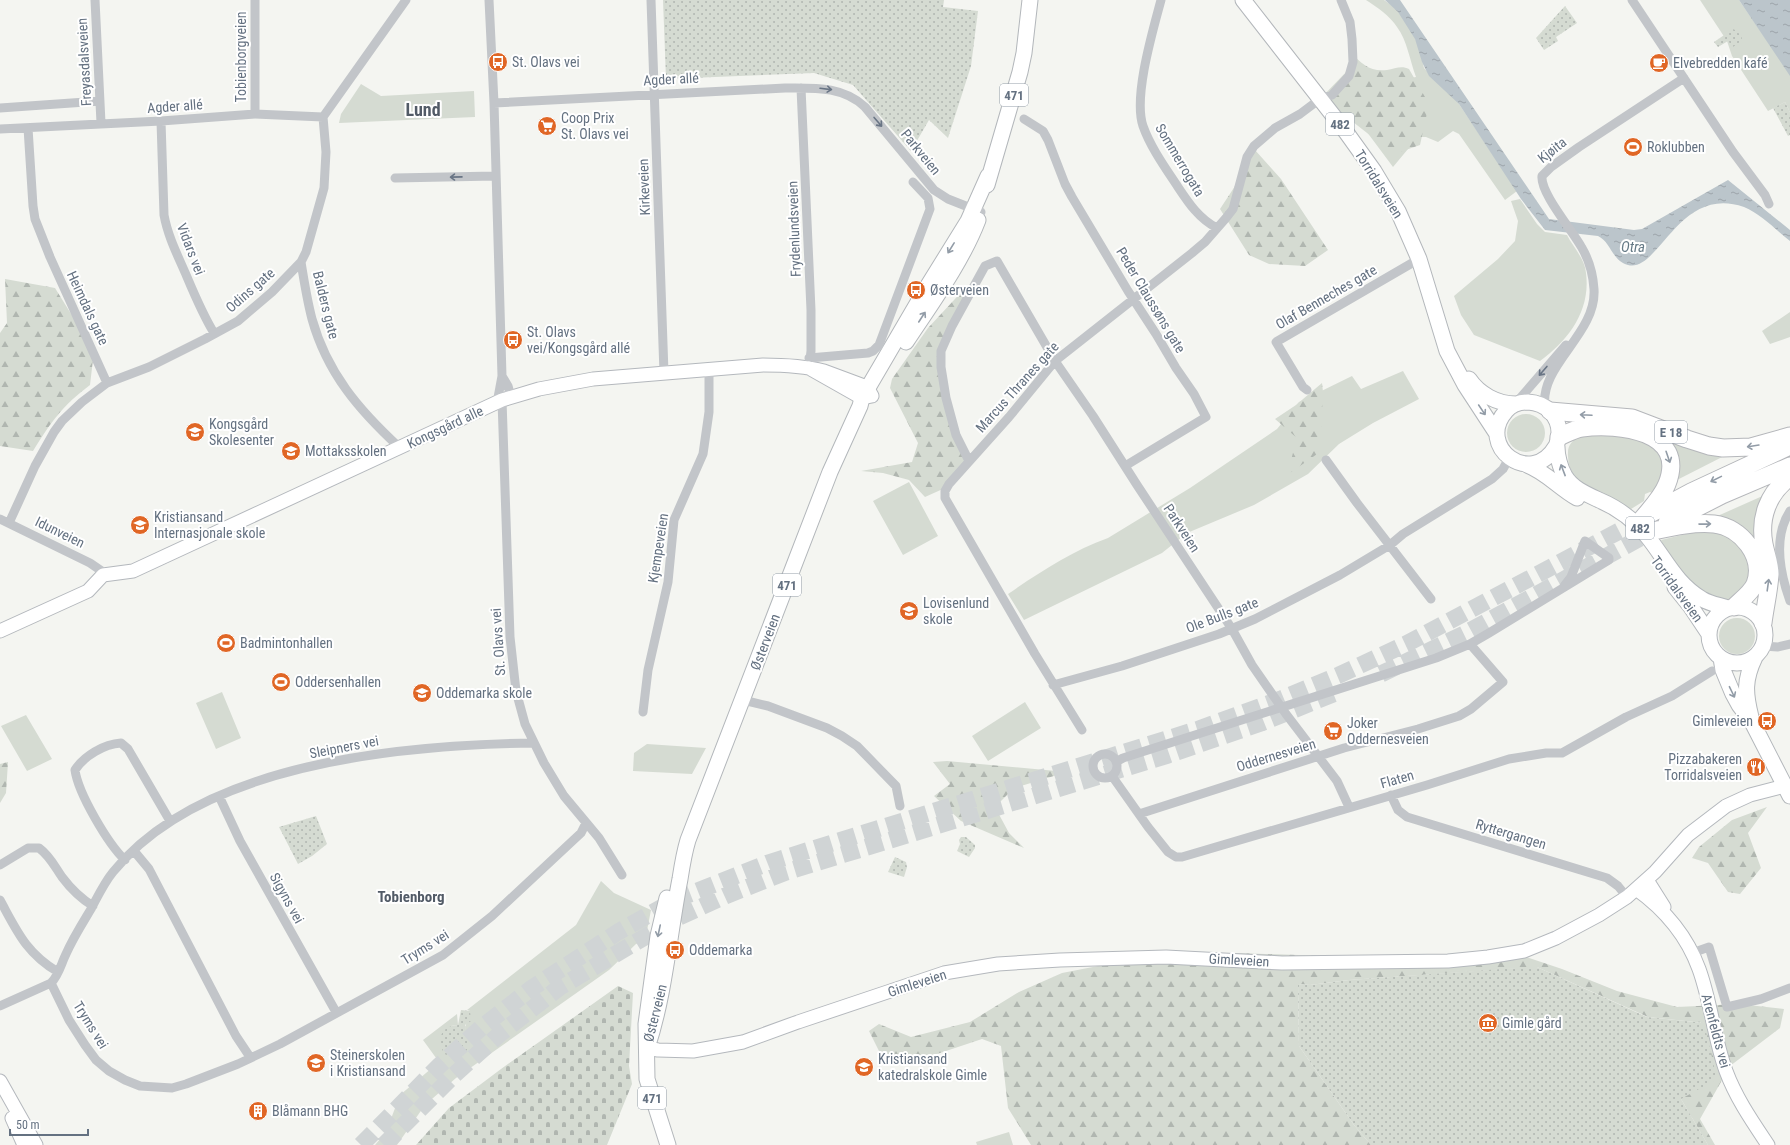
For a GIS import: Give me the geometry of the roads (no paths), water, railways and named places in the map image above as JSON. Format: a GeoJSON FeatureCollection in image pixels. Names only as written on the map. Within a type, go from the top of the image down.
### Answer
{"type":"FeatureCollection","features":[{"type":"Feature","properties":{"kind":"highway","name":"E 18"},"geometry":{"type":"LineString","coordinates":[[1548,409],[1632,418],[1701,444],[1723,448],[1751,447],[1790,436]]}},
{"type":"Feature","properties":{"kind":"highway","name":"E 18"},"geometry":{"type":"LineString","coordinates":[[1558,441],[1580,428],[1601,426],[1623,427],[1649,435],[1656,439],[1668,452],[1671,469],[1667,485],[1656,503],[1647,525]]}},
{"type":"Feature","properties":{"kind":"highway"},"geometry":{"type":"LineString","coordinates":[[1647,525],[1691,492],[1790,446]]}},
{"type":"Feature","properties":{"kind":"highway"},"geometry":{"type":"LineString","coordinates":[[1647,525],[1790,466]]}},
{"type":"Feature","properties":{"kind":"highway"},"geometry":{"type":"LineString","coordinates":[[1763,623],[1770,573],[1762,522],[1770,498],[1781,484],[1790,477]]}},
{"type":"Feature","properties":{"kind":"highway"},"geometry":{"type":"LineString","coordinates":[[1647,525],[1678,526],[1713,524],[1730,529],[1745,540],[1754,555],[1757,575],[1751,591],[1731,608]]}},
{"type":"Feature","properties":{"kind":"main road","name":"Torridalsveien"},"geometry":{"type":"LineString","coordinates":[[1243,0],[1374,171],[1402,220],[1419,259],[1432,282],[1448,339],[1462,368],[1473,384],[1482,393],[1503,403],[1516,404]]}},
{"type":"Feature","properties":{"kind":"main road","name":"Østerveien"},"geometry":{"type":"LineString","coordinates":[[647,1048],[646,1013],[658,936],[668,892],[675,872],[684,854],[720,756],[743,700],[830,472],[865,397],[924,292],[968,221],[977,211],[1020,72],[1024,53],[1028,3]]}},
{"type":"Feature","properties":{"kind":"main road","name":"Torridalsveien"},"geometry":{"type":"LineString","coordinates":[[1419,259],[1446,351],[1465,385],[1497,434]]}},
{"type":"Feature","properties":{"kind":"main road","name":"482"},"geometry":{"type":"LineString","coordinates":[[1516,404],[1534,402],[1548,409],[1556,418],[1559,428],[1558,441]]}},
{"type":"Feature","properties":{"kind":"main road"},"geometry":{"type":"LineString","coordinates":[[1497,434],[1498,425],[1502,416],[1508,409],[1516,404]]}},
{"type":"Feature","properties":{"kind":"main road","name":"482"},"geometry":{"type":"LineString","coordinates":[[1497,434],[1498,443],[1503,452],[1510,458],[1527,465]]}},
{"type":"Feature","properties":{"kind":"main road","name":"Torridalsveien"},"geometry":{"type":"LineString","coordinates":[[1558,441],[1562,470],[1571,484],[1582,492],[1615,508],[1637,525],[1648,536],[1677,578],[1692,593],[1712,604],[1731,608]]}},
{"type":"Feature","properties":{"kind":"main road"},"geometry":{"type":"LineString","coordinates":[[1527,465],[1536,464],[1545,460],[1552,453],[1558,441]]}},
{"type":"Feature","properties":{"kind":"main road","name":"Torridalsveien"},"geometry":{"type":"LineString","coordinates":[[1527,465],[1541,471],[1568,493],[1610,513],[1632,529],[1691,607],[1709,634]]}},
{"type":"Feature","properties":{"kind":"main road","name":"482"},"geometry":{"type":"LineString","coordinates":[[1731,608],[1750,610],[1758,615],[1763,623],[1765,632],[1759,651],[1748,674],[1746,692],[1752,722]]}},
{"type":"Feature","properties":{"kind":"main road"},"geometry":{"type":"LineString","coordinates":[[1709,634],[1711,624],[1716,616],[1731,608]]}},
{"type":"Feature","properties":{"kind":"main road","name":"482"},"geometry":{"type":"LineString","coordinates":[[1709,634],[1710,643],[1714,651],[1721,658],[1723,670],[1733,694],[1739,705],[1752,722],[1788,789]]}},
{"type":"Feature","properties":{"kind":"main road"},"geometry":{"type":"LineString","coordinates":[[1721,658],[1729,662],[1738,663],[1747,661],[1759,651]]}},
{"type":"Feature","properties":{"kind":"main road","name":"471"},"geometry":{"type":"LineString","coordinates":[[647,1048],[647,1079],[668,1145]]}},
{"type":"Feature","properties":{"kind":"street","name":"Freyasdalsveien"},"geometry":{"type":"LineString","coordinates":[[95,0],[101,123]]}},
{"type":"Feature","properties":{"kind":"street","name":"Tobienborgveien"},"geometry":{"type":"LineString","coordinates":[[255,0],[255,114]]}},
{"type":"Feature","properties":{"kind":"street"},"geometry":{"type":"LineString","coordinates":[[323,117],[406,0]]}},
{"type":"Feature","properties":{"kind":"street","name":"St. Olavs vei"},"geometry":{"type":"LineString","coordinates":[[488,0],[494,103],[495,176],[511,650],[516,691],[525,724],[564,796],[599,838],[622,875]]}},
{"type":"Feature","properties":{"kind":"street","name":"Kirkeveien"},"geometry":{"type":"LineString","coordinates":[[651,0],[656,94],[664,373]]}},
{"type":"Feature","properties":{"kind":"street","name":"Sommerrogata"},"geometry":{"type":"LineString","coordinates":[[1161,0],[1143,79],[1141,114],[1143,125],[1159,157],[1189,203],[1198,215],[1217,228]]}},
{"type":"Feature","properties":{"kind":"street","name":"Marcus Thranes gate"},"geometry":{"type":"LineString","coordinates":[[1082,730],[1053,685],[945,498],[945,491],[968,461],[1009,417],[1055,361],[1205,242],[1232,208],[1247,157],[1254,146],[1275,128],[1300,114],[1320,99],[1332,95],[1349,76],[1353,62],[1352,39],[1350,22],[1341,0]]}},
{"type":"Feature","properties":{"kind":"street"},"geometry":{"type":"LineString","coordinates":[[1632,0],[1734,152],[1765,195],[1769,204]]}},
{"type":"Feature","properties":{"kind":"street","name":"Kjøita"},"geometry":{"type":"LineString","coordinates":[[1548,409],[1544,394],[1549,380],[1573,344],[1590,313],[1594,299],[1594,289],[1589,262],[1574,234],[1543,186],[1542,180],[1544,174],[1579,146],[1684,78]]}},
{"type":"Feature","properties":{"kind":"street","name":"Agder allé"},"geometry":{"type":"LineString","coordinates":[[494,103],[801,88],[834,90],[850,95]]}},
{"type":"Feature","properties":{"kind":"street","name":"Frydenlundsveien"},"geometry":{"type":"LineString","coordinates":[[801,88],[811,302],[811,351],[809,363]]}},
{"type":"Feature","properties":{"kind":"street","name":"Parkveien"},"geometry":{"type":"LineString","coordinates":[[850,95],[857,100],[879,123],[934,190],[948,199],[977,211]]}},
{"type":"Feature","properties":{"kind":"street"},"geometry":{"type":"LineString","coordinates":[[0,108],[100,101]]}},
{"type":"Feature","properties":{"kind":"street","name":"Agder allé"},"geometry":{"type":"LineString","coordinates":[[0,129],[160,121],[255,114],[323,117]]}},
{"type":"Feature","properties":{"kind":"street","name":"Odins gate"},"geometry":{"type":"LineString","coordinates":[[9,523],[38,460],[62,421],[82,402],[107,383],[149,367],[238,321],[272,292],[301,262],[306,252],[324,188],[326,152],[323,117]]}},
{"type":"Feature","properties":{"kind":"street","name":"Peder Claussøns gate"},"geometry":{"type":"LineString","coordinates":[[1024,120],[1043,131],[1065,184],[1206,417],[1125,466]]}},
{"type":"Feature","properties":{"kind":"street","name":"Vidars vei"},"geometry":{"type":"LineString","coordinates":[[160,121],[164,215],[166,226],[197,302],[214,333]]}},
{"type":"Feature","properties":{"kind":"street","name":"Heimdals gate"},"geometry":{"type":"LineString","coordinates":[[28,128],[35,219],[107,383]]}},
{"type":"Feature","properties":{"kind":"street"},"geometry":{"type":"LineString","coordinates":[[395,178],[495,176]]}},
{"type":"Feature","properties":{"kind":"street"},"geometry":{"type":"LineString","coordinates":[[809,363],[868,353],[873,351],[879,345],[930,208],[928,198],[913,182]]}},
{"type":"Feature","properties":{"kind":"street","name":"Olaf Benneches gate"},"geometry":{"type":"LineString","coordinates":[[1307,390],[1303,387],[1276,342],[1419,259]]}},
{"type":"Feature","properties":{"kind":"street","name":"Parkveien"},"geometry":{"type":"LineString","coordinates":[[968,461],[956,435],[946,398],[941,367],[941,351],[952,326],[985,266],[997,261],[1055,361],[1093,416],[1232,629],[1252,665],[1317,757],[1337,781],[1349,807]]}},
{"type":"Feature","properties":{"kind":"street","name":"Balders gate"},"geometry":{"type":"LineString","coordinates":[[301,262],[312,319],[329,363],[340,382],[354,401],[379,429],[399,448]]}},
{"type":"Feature","properties":{"kind":"street","name":"Kjøita"},"geometry":{"type":"LineString","coordinates":[[1516,404],[1569,341],[1579,333]]}},
{"type":"Feature","properties":{"kind":"street","name":"Kongsgård alle"},"geometry":{"type":"LineString","coordinates":[[106,574],[134,572],[503,400],[539,389],[576,381],[709,369],[809,363],[865,397]]}},
{"type":"Feature","properties":{"kind":"street","name":"Kjempeveien"},"geometry":{"type":"LineString","coordinates":[[643,712],[648,670],[668,582],[674,520],[703,454],[709,412],[709,369]]}},
{"type":"Feature","properties":{"kind":"street","name":"St. Olavs vei"},"geometry":{"type":"LineString","coordinates":[[502,376],[508,386],[503,400]]}},
{"type":"Feature","properties":{"kind":"street","name":"Ole Bulls gate"},"geometry":{"type":"LineString","coordinates":[[1053,685],[1103,672],[1232,629],[1306,593],[1390,545],[1403,534],[1492,479],[1503,469],[1510,458]]}},
{"type":"Feature","properties":{"kind":"street"},"geometry":{"type":"LineString","coordinates":[[1326,460],[1431,599]]}},
{"type":"Feature","properties":{"kind":"street"},"geometry":{"type":"LineString","coordinates":[[1790,511],[1784,524],[1780,550],[1782,574],[1790,601]]}},
{"type":"Feature","properties":{"kind":"street","name":"Idunveien"},"geometry":{"type":"LineString","coordinates":[[0,519],[90,563],[106,574]]}},
{"type":"Feature","properties":{"kind":"street"},"geometry":{"type":"LineString","coordinates":[[1116,762],[1123,758],[1158,746],[1419,664],[1470,644],[1564,586],[1603,564],[1609,558],[1585,541],[1571,577],[1564,586]]}},
{"type":"Feature","properties":{"kind":"street"},"geometry":{"type":"LineString","coordinates":[[0,631],[88,591],[98,578],[106,574]]}},
{"type":"Feature","properties":{"kind":"street","name":"Oddernesveien"},"geometry":{"type":"LineString","coordinates":[[1139,814],[1317,757],[1459,716],[1471,709],[1503,682],[1470,644]]}},
{"type":"Feature","properties":{"kind":"street"},"geometry":{"type":"LineString","coordinates":[[1759,651],[1790,644]]}},
{"type":"Feature","properties":{"kind":"street","name":"Flaten"},"geometry":{"type":"LineString","coordinates":[[1112,776],[1168,852],[1182,857],[1509,759],[1546,753],[1562,753],[1626,717],[1672,696],[1712,671]]}},
{"type":"Feature","properties":{"kind":"street"},"geometry":{"type":"LineString","coordinates":[[743,700],[768,706],[827,728],[857,746],[896,786],[900,806]]}},
{"type":"Feature","properties":{"kind":"street"},"geometry":{"type":"LineString","coordinates":[[125,860],[109,841],[80,789],[74,770],[79,763],[103,748],[121,743],[128,749],[170,821]]}},
{"type":"Feature","properties":{"kind":"street","name":"Sleipners vei"},"geometry":{"type":"LineString","coordinates":[[51,983],[58,972],[73,940],[113,872],[152,834],[187,810],[219,796],[283,774],[359,757],[426,748],[534,743]]}},
{"type":"Feature","properties":{"kind":"street"},"geometry":{"type":"LineString","coordinates":[[1105,754],[1112,756],[1116,762],[1117,770],[1112,776],[1106,778],[1099,777],[1093,768],[1094,761],[1099,756],[1105,754]]}},
{"type":"Feature","properties":{"kind":"street","name":"Gimleveien"},"geometry":{"type":"LineString","coordinates":[[647,1048],[658,1050],[693,1051],[743,1042],[944,973],[998,964],[1060,960],[1166,957],[1282,963],[1448,962],[1506,955],[1524,951],[1556,938],[1599,915],[1632,893],[1647,880],[1688,835],[1712,815],[1738,800],[1767,789],[1788,789]]}},
{"type":"Feature","properties":{"kind":"street","name":"Ryttergangen"},"geometry":{"type":"LineString","coordinates":[[1391,795],[1398,810],[1407,817],[1607,878],[1618,886],[1632,893]]}},
{"type":"Feature","properties":{"kind":"street","name":"Sigyns vei"},"geometry":{"type":"LineString","coordinates":[[219,796],[243,848],[336,1012]]}},
{"type":"Feature","properties":{"kind":"street","name":"Tryms vei"},"geometry":{"type":"LineString","coordinates":[[51,983],[69,1020],[96,1060],[119,1077],[140,1086],[172,1088],[203,1078],[292,1037],[443,955],[469,936],[512,898],[582,832],[586,823]]}},
{"type":"Feature","properties":{"kind":"street"},"geometry":{"type":"LineString","coordinates":[[0,865],[28,848],[39,848],[46,853],[80,898],[93,906]]}},
{"type":"Feature","properties":{"kind":"street"},"geometry":{"type":"LineString","coordinates":[[134,850],[149,869],[236,1036],[250,1057]]}},
{"type":"Feature","properties":{"kind":"street","name":"Arenfeldts vei"},"geometry":{"type":"LineString","coordinates":[[1647,880],[1692,953],[1703,981],[1713,1029],[1728,1076],[1741,1103],[1768,1145]]}},
{"type":"Feature","properties":{"kind":"street","name":"Arenfeldts vei"},"geometry":{"type":"LineString","coordinates":[[1632,893],[1648,898],[1668,916]]}},
{"type":"Feature","properties":{"kind":"street"},"geometry":{"type":"LineString","coordinates":[[0,900],[21,939],[43,963],[58,972]]}},
{"type":"Feature","properties":{"kind":"street"},"geometry":{"type":"LineString","coordinates":[[1692,953],[1709,947],[1727,1007],[1755,1001],[1790,988]]}},
{"type":"Feature","properties":{"kind":"street"},"geometry":{"type":"LineString","coordinates":[[0,1006],[51,983]]}},
{"type":"Feature","properties":{"kind":"street"},"geometry":{"type":"LineString","coordinates":[[0,1080],[36,1145]]}},
{"type":"Feature","properties":{"kind":"street"},"geometry":{"type":"LineString","coordinates":[[0,1095],[24,1145]]}},
{"type":"Feature","properties":{"kind":"water","name":"Otra"},"geometry":{"type":"Polygon","coordinates":[[[1385,0],[1400,0],[1549,219],[1634,230],[1642,229],[1728,180],[1790,230],[1790,241],[1750,210],[1744,207],[1722,203],[1703,207],[1687,217],[1673,230],[1650,256],[1639,264],[1628,265],[1618,260],[1606,242],[1598,236],[1545,230],[1521,199],[1459,104],[1429,76],[1422,62],[1415,39],[1398,12],[1385,0]]]}},
{"type":"Feature","properties":{"kind":"water"},"geometry":{"type":"Polygon","coordinates":[[[1739,0],[1790,0],[1790,76],[1739,0]]]}},
{"type":"Feature","properties":{"kind":"tunnel"},"geometry":{"type":"LineString","coordinates":[[361,1145],[440,1065],[482,1027],[532,988],[618,932],[677,899],[768,863],[1199,729],[1281,699],[1339,675],[1406,644],[1642,519]]}},
{"type":"Feature","properties":{"kind":"tunnel"},"geometry":{"type":"LineString","coordinates":[[1381,674],[1464,634],[1653,531]]}},
{"type":"Feature","properties":{"kind":"tunnel"},"geometry":{"type":"LineString","coordinates":[[384,1145],[454,1075],[501,1033],[560,987],[677,918],[725,896],[786,872],[1168,755],[1261,723],[1338,692]]}},
{"type":"Feature","properties":{"kind":"place","name":"St. Olavs vei"},"geometry":{"type":"Point","coordinates":[498,62]}},
{"type":"Feature","properties":{"kind":"place","name":"Elvebredden kafé"},"geometry":{"type":"Point","coordinates":[1659,63]}},
{"type":"Feature","properties":{"kind":"place","name":"Coop Prix St. Olavs vei"},"geometry":{"type":"Point","coordinates":[547,126]}},
{"type":"Feature","properties":{"kind":"place","name":"Roklubben"},"geometry":{"type":"Point","coordinates":[1633,147]}},
{"type":"Feature","properties":{"kind":"place","name":"Østerveien"},"geometry":{"type":"Point","coordinates":[916,290]}},
{"type":"Feature","properties":{"kind":"place","name":"St. Olavs vei/Kongsgård allé"},"geometry":{"type":"Point","coordinates":[513,340]}},
{"type":"Feature","properties":{"kind":"place","name":"Kongsgård Skolesenter"},"geometry":{"type":"Point","coordinates":[195,432]}},
{"type":"Feature","properties":{"kind":"place","name":"Mottaksskolen"},"geometry":{"type":"Point","coordinates":[291,451]}},
{"type":"Feature","properties":{"kind":"place","name":"Kristiansand Internasjonale skole"},"geometry":{"type":"Point","coordinates":[140,525]}},
{"type":"Feature","properties":{"kind":"place","name":"Lovisenlund skole"},"geometry":{"type":"Point","coordinates":[909,611]}},
{"type":"Feature","properties":{"kind":"place","name":"Badmintonhallen"},"geometry":{"type":"Point","coordinates":[226,643]}},
{"type":"Feature","properties":{"kind":"place","name":"Oddersenhallen"},"geometry":{"type":"Point","coordinates":[281,682]}},
{"type":"Feature","properties":{"kind":"place","name":"Oddemarka skole"},"geometry":{"type":"Point","coordinates":[422,693]}},
{"type":"Feature","properties":{"kind":"place","name":"Gimleveien"},"geometry":{"type":"Point","coordinates":[1767,721]}},
{"type":"Feature","properties":{"kind":"place","name":"Joker Oddernesveien"},"geometry":{"type":"Point","coordinates":[1333,731]}},
{"type":"Feature","properties":{"kind":"place","name":"Pizzabakeren Torridalsveien"},"geometry":{"type":"Point","coordinates":[1756,767]}},
{"type":"Feature","properties":{"kind":"place","name":"Oddemarka"},"geometry":{"type":"Point","coordinates":[675,950]}},
{"type":"Feature","properties":{"kind":"place","name":"Gimle gård"},"geometry":{"type":"Point","coordinates":[1488,1023]}},
{"type":"Feature","properties":{"kind":"place","name":"Steinerskolen i Kristiansand"},"geometry":{"type":"Point","coordinates":[316,1063]}},
{"type":"Feature","properties":{"kind":"place","name":"Kristiansand katedralskole Gimle"},"geometry":{"type":"Point","coordinates":[864,1067]}},
{"type":"Feature","properties":{"kind":"place","name":"Blåmann BHG"},"geometry":{"type":"Point","coordinates":[258,1111]}},
{"type":"Feature","properties":{"kind":"district","name":"Lund"},"geometry":{"type":"Point","coordinates":[423,110]}},
{"type":"Feature","properties":{"kind":"district","name":"Tobienborg"},"geometry":{"type":"Point","coordinates":[411,897]}}]}
